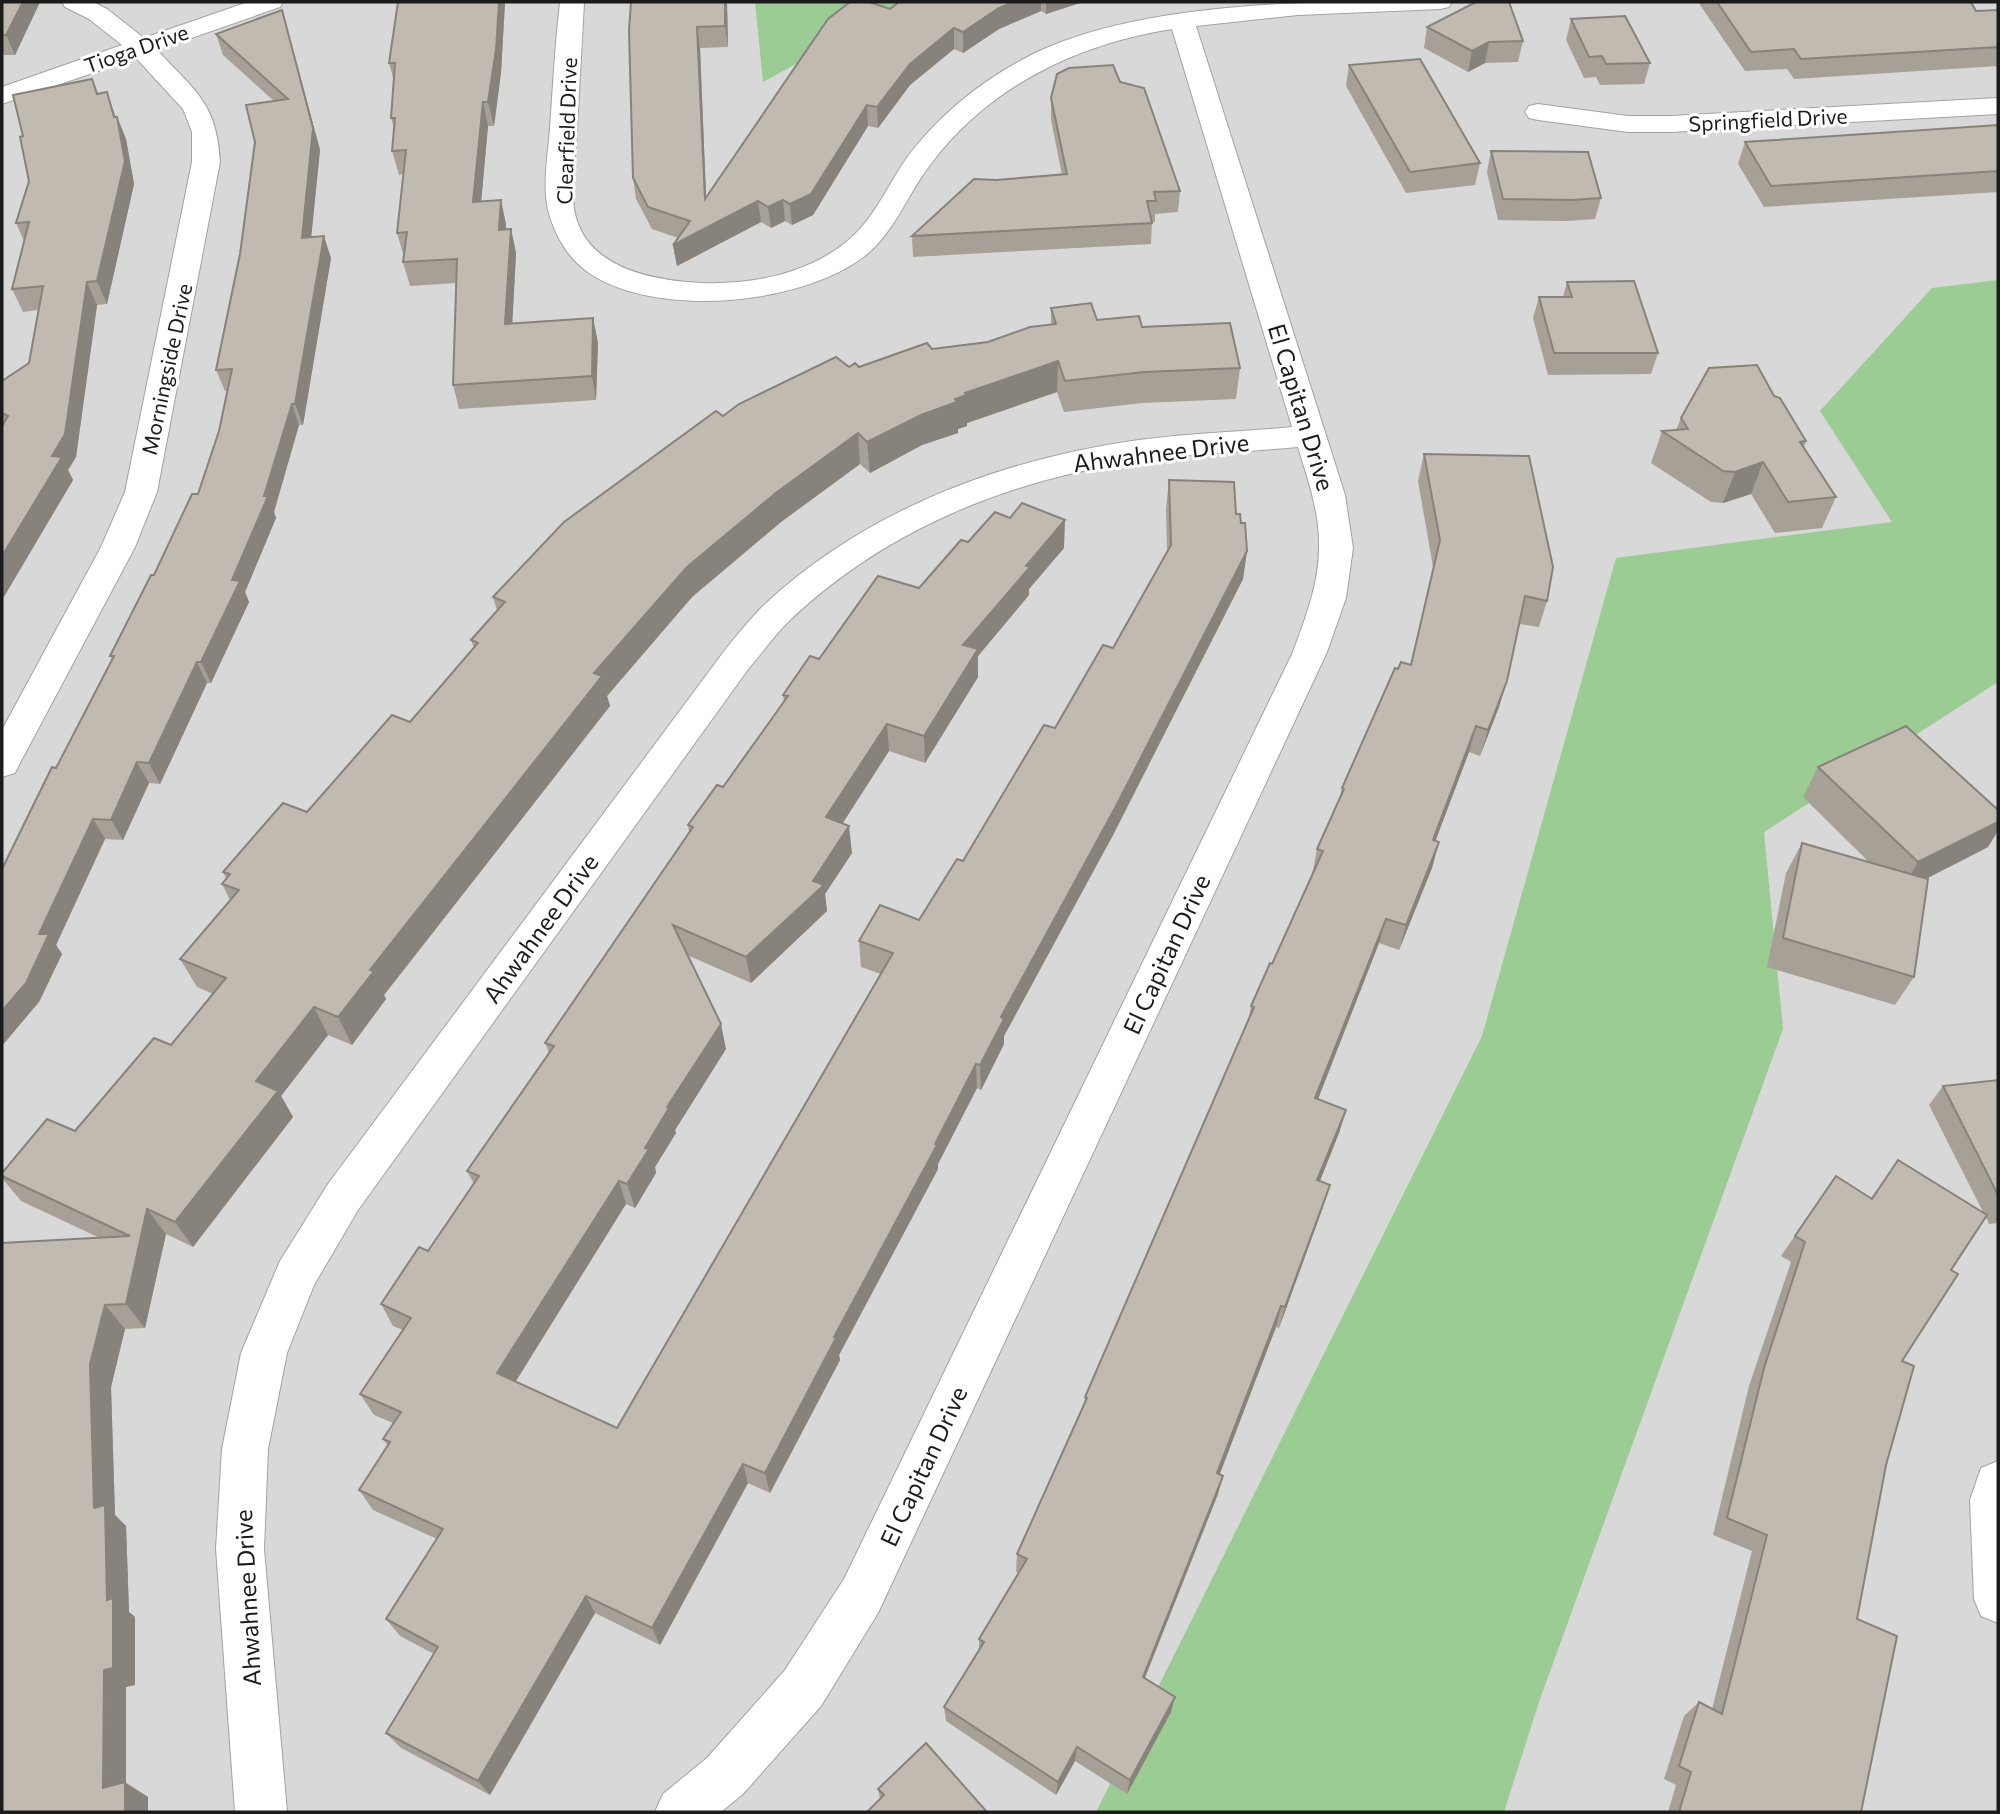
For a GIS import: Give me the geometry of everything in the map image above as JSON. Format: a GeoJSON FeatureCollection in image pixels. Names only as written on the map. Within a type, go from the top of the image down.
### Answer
{"type":"FeatureCollection","features":[{"type":"Feature","properties":{"kind":"street","name":"Morningside Drive"},"geometry":{"type":"LineString","coordinates":[[2,763],[117,547],[141,492],[204,187],[205,132],[195,107],[139,47],[98,14],[74,2]]}},
{"type":"Feature","properties":{"kind":"street","name":"Tioga Drive"},"geometry":{"type":"LineString","coordinates":[[2,96],[271,2]]}},
{"type":"Feature","properties":{"kind":"street","name":"Clearfield Drive"},"geometry":{"type":"LineString","coordinates":[[572,2],[559,200],[566,229],[584,256],[621,279],[673,291],[730,293],[792,281],[845,257],[877,228],[916,165],[944,131],[982,97],[1026,68],[1069,47],[1117,32],[1182,20],[1330,6],[1440,2]]}},
{"type":"Feature","properties":{"kind":"street","name":"El Capitan Drive"},"geometry":{"type":"LineString","coordinates":[[681,1812],[725,1776],[803,1688],[861,1596],[1310,652],[1329,598],[1336,548],[1329,495],[1182,20]]}},
{"type":"Feature","properties":{"kind":"street","name":"Springfield Drive"},"geometry":{"type":"LineString","coordinates":[[1538,113],[1628,124],[1671,124],[1998,106]]}},
{"type":"Feature","properties":{"kind":"street","name":"Ahwahnee Drive"},"geometry":{"type":"LineString","coordinates":[[261,1812],[240,1549],[245,1449],[268,1341],[296,1275],[343,1197],[737,659],[777,612],[817,578],[869,541],[991,484],[1057,465],[1119,453],[1312,436]]}},
{"type":"Feature","properties":{"kind":"street"},"geometry":{"type":"LineString","coordinates":[[1998,1483],[1994,1500],[1998,1599]]}},
{"type":"Feature","properties":{"kind":"shaded area"},"geometry":{"type":"Polygon","coordinates":[[[2,2],[1998,2],[1998,1812],[2,1812],[2,2]]]}},
{"type":"Feature","properties":{"kind":"green space"},"geometry":{"type":"Polygon","coordinates":[[[755,2],[910,2],[763,82],[755,2]]]}},
{"type":"Feature","properties":{"kind":"green space"},"geometry":{"type":"Polygon","coordinates":[[[1998,280],[1998,682],[1764,832],[1783,1029],[1539,1702],[1504,1812],[1096,1812],[1482,1036],[1616,558],[1892,522],[1820,411],[1932,288],[1998,280]]]}},
{"type":"Feature","properties":{"kind":"building"},"geometry":{"type":"Polygon","coordinates":[[[2,2],[23,2],[6,35],[2,35],[2,2]]]}},
{"type":"Feature","properties":{"kind":"building"},"geometry":{"type":"Polygon","coordinates":[[[398,2],[499,2],[496,50],[488,102],[483,102],[473,202],[501,200],[499,230],[511,229],[505,324],[593,318],[592,376],[453,385],[457,259],[403,262],[407,232],[397,233],[406,150],[392,151],[395,118],[391,118],[395,63],[389,63],[398,2]]]}},
{"type":"Feature","properties":{"kind":"building"},"geometry":{"type":"Polygon","coordinates":[[[631,2],[725,2],[725,26],[697,27],[705,199],[828,19],[850,2],[869,2],[890,9],[899,2],[1014,2],[999,8],[963,32],[954,28],[910,64],[877,107],[867,105],[811,194],[790,204],[783,200],[768,207],[758,201],[673,245],[690,221],[648,207],[633,178],[629,30],[631,2]]]}},
{"type":"Feature","properties":{"kind":"building"},"geometry":{"type":"Polygon","coordinates":[[[1476,2],[1509,2],[1523,41],[1489,42],[1472,51],[1427,27],[1476,2]]]}},
{"type":"Feature","properties":{"kind":"building"},"geometry":{"type":"Polygon","coordinates":[[[1717,2],[1971,2],[1976,11],[1998,10],[1998,47],[1801,59],[1794,49],[1751,52],[1717,2]]]}},
{"type":"Feature","properties":{"kind":"building"},"geometry":{"type":"Polygon","coordinates":[[[282,10],[313,128],[302,238],[324,236],[295,404],[292,404],[264,496],[268,496],[232,580],[240,581],[201,662],[197,662],[149,763],[137,762],[111,820],[93,819],[39,934],[49,934],[26,983],[2,1011],[2,869],[52,767],[56,768],[114,656],[110,656],[151,575],[154,575],[192,494],[198,494],[219,431],[232,369],[216,370],[240,254],[255,142],[246,105],[288,99],[216,34],[282,10]]]}},
{"type":"Feature","properties":{"kind":"building"},"geometry":{"type":"Polygon","coordinates":[[[1625,16],[1650,63],[1606,64],[1602,56],[1589,57],[1571,19],[1625,16]]]}},
{"type":"Feature","properties":{"kind":"building"},"geometry":{"type":"Polygon","coordinates":[[[1420,59],[1480,163],[1410,172],[1349,65],[1420,59]]]}},
{"type":"Feature","properties":{"kind":"building"},"geometry":{"type":"Polygon","coordinates":[[[1113,65],[1120,82],[1144,88],[1180,191],[1154,192],[1156,201],[1147,201],[1152,223],[912,236],[974,179],[996,180],[1067,174],[1051,98],[1057,74],[1069,68],[1113,65]]]}},
{"type":"Feature","properties":{"kind":"building"},"geometry":{"type":"Polygon","coordinates":[[[92,79],[97,94],[107,92],[114,117],[117,117],[125,161],[97,281],[87,282],[65,434],[52,456],[62,457],[2,556],[2,426],[8,416],[2,413],[2,381],[29,363],[43,286],[12,289],[29,222],[16,223],[29,181],[20,137],[23,136],[13,95],[92,79]]]}},
{"type":"Feature","properties":{"kind":"building"},"geometry":{"type":"Polygon","coordinates":[[[1998,125],[1998,171],[1771,186],[1745,142],[1998,125]]]}},
{"type":"Feature","properties":{"kind":"building"},"geometry":{"type":"Polygon","coordinates":[[[1491,151],[1588,152],[1601,198],[1503,199],[1491,151]]]}},
{"type":"Feature","properties":{"kind":"building"},"geometry":{"type":"Polygon","coordinates":[[[1634,281],[1658,353],[1554,353],[1539,297],[1572,297],[1567,282],[1634,281]]]}},
{"type":"Feature","properties":{"kind":"building"},"geometry":{"type":"Polygon","coordinates":[[[1091,303],[1097,320],[1139,316],[1142,327],[1230,323],[1240,368],[1144,372],[1065,381],[1058,361],[965,393],[967,395],[955,399],[957,402],[921,415],[867,442],[858,433],[777,492],[687,567],[594,673],[602,676],[370,970],[374,971],[338,1017],[314,1007],[256,1081],[278,1091],[175,1222],[147,1209],[126,1304],[105,1305],[90,1364],[94,1508],[105,1505],[107,1600],[113,1598],[113,1668],[104,1670],[103,1788],[125,1782],[125,1812],[2,1812],[2,1243],[130,1236],[2,1176],[2,1173],[47,1119],[75,1131],[154,1038],[171,1045],[226,978],[180,959],[239,890],[222,884],[230,874],[223,872],[283,803],[307,812],[392,715],[410,722],[478,643],[471,640],[505,602],[493,597],[564,522],[716,411],[723,416],[739,404],[836,357],[849,367],[855,363],[859,367],[927,343],[932,349],[988,342],[1030,327],[1056,324],[1051,308],[1091,303]]]}},
{"type":"Feature","properties":{"kind":"building"},"geometry":{"type":"Polygon","coordinates":[[[1757,365],[1774,396],[1780,398],[1806,441],[1800,442],[1836,497],[1788,502],[1763,462],[1735,472],[1723,471],[1662,431],[1688,429],[1681,418],[1709,368],[1757,365]]]}},
{"type":"Feature","properties":{"kind":"building"},"geometry":{"type":"Polygon","coordinates":[[[1424,454],[1529,456],[1553,567],[1547,601],[1525,596],[1507,681],[1488,730],[1476,726],[1433,840],[1439,842],[1406,925],[1386,919],[1315,1098],[1346,1110],[1317,1180],[1330,1185],[1285,1307],[1281,1306],[1217,1473],[1223,1476],[1143,1677],[1175,1697],[1130,1780],[1077,1747],[1058,1782],[944,1707],[984,1642],[979,1639],[1027,1559],[1017,1554],[1087,1398],[1085,1397],[1254,1007],[1251,1006],[1323,851],[1317,849],[1344,789],[1342,788],[1395,668],[1398,669],[1401,662],[1411,665],[1440,540],[1424,454]]]}},
{"type":"Feature","properties":{"kind":"building"},"geometry":{"type":"Polygon","coordinates":[[[1169,480],[1234,482],[1236,514],[1240,514],[1241,523],[1245,523],[1247,551],[1115,808],[1001,1017],[1004,1019],[980,1065],[976,1064],[935,1144],[937,1145],[765,1473],[743,1464],[652,1628],[586,1596],[478,1781],[386,1733],[438,1647],[386,1619],[443,1529],[359,1490],[390,1442],[383,1439],[401,1412],[360,1394],[411,1318],[381,1304],[419,1247],[428,1251],[479,1176],[467,1171],[554,1046],[545,1043],[693,827],[688,825],[717,785],[723,787],[788,696],[783,695],[810,656],[819,659],[878,576],[919,588],[961,540],[968,542],[995,512],[1010,518],[1022,503],[1065,520],[1026,566],[1030,567],[963,645],[978,649],[924,736],[887,724],[826,817],[849,826],[813,881],[824,885],[746,957],[673,925],[721,1024],[667,1107],[669,1108],[645,1148],[649,1149],[627,1184],[619,1181],[497,1373],[617,1428],[893,953],[859,941],[880,905],[919,920],[957,859],[963,861],[1044,725],[1055,728],[1103,645],[1113,648],[1171,545],[1169,480]]]}},
{"type":"Feature","properties":{"kind":"building"},"geometry":{"type":"Polygon","coordinates":[[[1906,726],[1998,810],[1998,822],[1918,862],[1818,767],[1906,726]]]}},
{"type":"Feature","properties":{"kind":"building"},"geometry":{"type":"Polygon","coordinates":[[[1802,843],[1928,879],[1914,977],[1783,938],[1802,843]]]}},
{"type":"Feature","properties":{"kind":"building"},"geometry":{"type":"Polygon","coordinates":[[[1998,1080],[1998,1195],[1943,1086],[1998,1080]]]}},
{"type":"Feature","properties":{"kind":"building"},"geometry":{"type":"Polygon","coordinates":[[[1898,1160],[1987,1215],[1951,1270],[1958,1274],[1902,1361],[1914,1366],[1886,1465],[1857,1619],[1897,1636],[1861,1812],[1679,1812],[1691,1772],[1679,1766],[1699,1702],[1722,1714],[1767,1535],[1727,1518],[1764,1368],[1805,1242],[1795,1236],[1836,1176],[1872,1199],[1898,1160]]]}},
{"type":"Feature","properties":{"kind":"building"},"geometry":{"type":"Polygon","coordinates":[[[926,1743],[987,1812],[867,1812],[884,1795],[878,1789],[926,1743]]]}}]}
